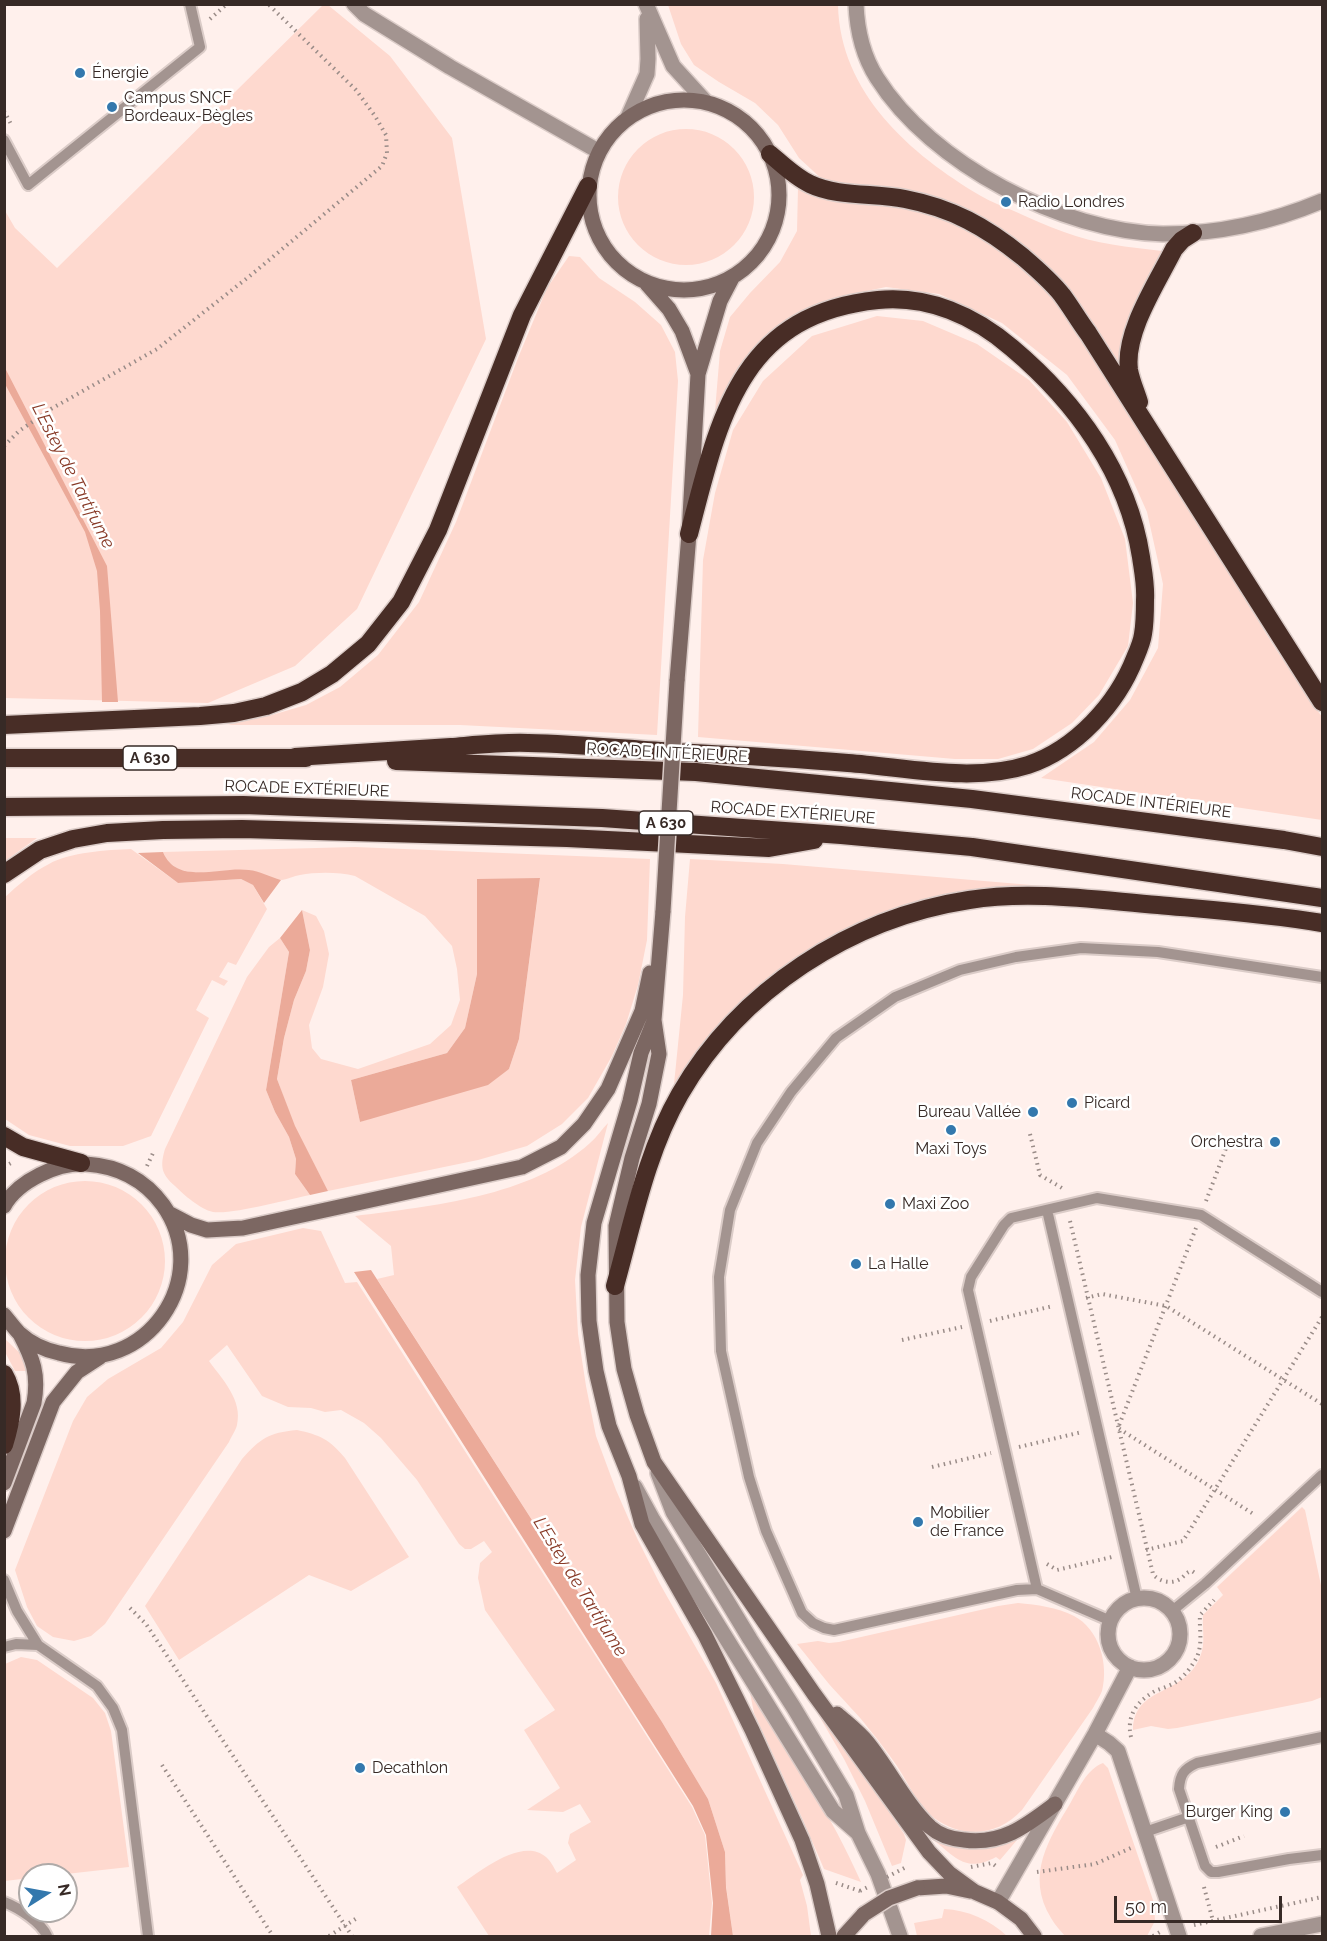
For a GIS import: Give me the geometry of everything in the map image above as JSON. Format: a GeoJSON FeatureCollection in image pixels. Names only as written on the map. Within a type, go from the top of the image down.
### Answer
{"type":"FeatureCollection","features":[{"type":"Feature","properties":{"kind":"highway"},"geometry":{"type":"LineString","coordinates":[[771,154],[792,173],[811,185],[830,190],[904,198],[937,206],[971,220],[1005,243],[1044,275],[1061,295],[1147,426],[1323,702]]}},
{"type":"Feature","properties":{"kind":"highway"},"geometry":{"type":"LineString","coordinates":[[4,725],[200,716],[234,713],[266,706],[302,692],[332,674],[368,644],[401,602],[438,530],[522,315],[588,186]]}},
{"type":"Feature","properties":{"kind":"highway"},"geometry":{"type":"LineString","coordinates":[[1147,426],[1129,372],[1129,351],[1138,323],[1174,249],[1193,233]]}},
{"type":"Feature","properties":{"kind":"highway"},"geometry":{"type":"LineString","coordinates":[[295,757],[523,742],[847,763],[974,774],[1002,771],[1031,764],[1057,751],[1096,721],[1127,678],[1143,636],[1146,592],[1137,536],[1115,474],[1084,422],[1041,372],[992,330],[943,306],[900,298],[849,303],[812,315],[785,332],[760,354],[740,383],[722,417],[708,458],[689,534]]}},
{"type":"Feature","properties":{"kind":"highway","name":"ROCADE INTÉRIEURE"},"geometry":{"type":"LineString","coordinates":[[4,758],[295,757],[696,772],[972,799],[1273,838],[1323,847]]}},
{"type":"Feature","properties":{"kind":"highway","name":"ROCADE EXTÉRIEURE"},"geometry":{"type":"LineString","coordinates":[[4,807],[267,806],[602,818],[842,835],[972,847],[1323,898]]}},
{"type":"Feature","properties":{"kind":"highway"},"geometry":{"type":"LineString","coordinates":[[4,874],[40,850],[73,839],[107,833],[163,830],[242,829],[555,837],[769,848],[842,835]]}},
{"type":"Feature","properties":{"kind":"highway"},"geometry":{"type":"LineString","coordinates":[[615,1286],[649,1166],[665,1123],[680,1094],[703,1060],[738,1019],[800,965],[823,951],[873,927],[922,909],[970,900],[1018,897],[1078,898],[1277,916],[1323,923]]}},
{"type":"Feature","properties":{"kind":"highway"},"geometry":{"type":"LineString","coordinates":[[4,1136],[23,1147],[81,1163]]}},
{"type":"Feature","properties":{"kind":"highway"},"geometry":{"type":"LineString","coordinates":[[4,1374],[12,1396],[11,1414],[4,1445]]}},
{"type":"Feature","properties":{"kind":"main road"},"geometry":{"type":"LineString","coordinates":[[647,284],[676,291],[705,289],[732,278],[755,260],[771,236],[779,209],[779,181],[771,154],[754,129],[732,111],[705,101],[678,99],[652,104],[628,117],[611,132],[598,151],[588,186],[591,217],[602,245],[621,268],[647,284],[669,309],[682,331],[698,374]]}},
{"type":"Feature","properties":{"kind":"main road"},"geometry":{"type":"LineString","coordinates":[[732,278],[720,301],[698,374],[689,534],[654,1020],[659,1054],[649,1104],[632,1158],[616,1226],[617,1322],[624,1369],[654,1462],[814,1694],[928,1852],[949,1873],[975,1892]]}},
{"type":"Feature","properties":{"kind":"main road"},"geometry":{"type":"LineString","coordinates":[[170,1214],[207,1230],[243,1228],[522,1167],[561,1147],[584,1125],[608,1089],[633,1036],[642,1011],[663,911]]}},
{"type":"Feature","properties":{"kind":"main road"},"geometry":{"type":"LineString","coordinates":[[654,1020],[641,1053],[630,1101],[594,1223],[588,1275],[589,1321],[596,1371],[609,1426],[629,1476],[642,1524],[705,1635],[752,1730],[802,1840],[817,1884],[829,1936]]}},
{"type":"Feature","properties":{"kind":"main road"},"geometry":{"type":"LineString","coordinates":[[4,1206],[27,1182],[53,1168],[81,1163],[102,1165],[122,1171],[140,1181],[157,1196],[170,1214],[180,1243],[180,1274],[172,1303],[154,1328],[130,1346],[102,1356],[77,1372],[53,1402],[4,1531]]}},
{"type":"Feature","properties":{"kind":"main road"},"geometry":{"type":"LineString","coordinates":[[4,1315],[20,1334],[33,1359],[36,1392],[4,1483]]}},
{"type":"Feature","properties":{"kind":"main road"},"geometry":{"type":"LineString","coordinates":[[20,1334],[45,1350],[72,1357],[102,1356]]}},
{"type":"Feature","properties":{"kind":"main road"},"geometry":{"type":"LineString","coordinates":[[814,1694],[866,1740],[918,1814],[932,1828],[946,1836],[974,1841],[991,1841],[1027,1825],[1055,1804]]}},
{"type":"Feature","properties":{"kind":"main road"},"geometry":{"type":"LineString","coordinates":[[844,1936],[864,1914],[889,1898],[917,1888],[946,1886],[975,1892],[998,1902],[1021,1919],[1034,1936]]}},
{"type":"Feature","properties":{"kind":"street"},"geometry":{"type":"LineString","coordinates":[[354,4],[364,14],[450,67],[598,151]]}},
{"type":"Feature","properties":{"kind":"street"},"geometry":{"type":"LineString","coordinates":[[855,4],[862,45],[876,77],[895,103],[928,136],[966,167],[1031,202],[1089,222],[1161,234],[1193,233],[1269,221],[1323,201]]}},
{"type":"Feature","properties":{"kind":"street"},"geometry":{"type":"LineString","coordinates":[[647,7],[673,66],[705,101]]}},
{"type":"Feature","properties":{"kind":"street"},"geometry":{"type":"LineString","coordinates":[[628,117],[647,74],[647,7]]}},
{"type":"Feature","properties":{"kind":"street"},"geometry":{"type":"LineString","coordinates":[[654,1462],[673,1512],[846,1795],[858,1833],[878,1874],[900,1936]]}},
{"type":"Feature","properties":{"kind":"street"},"geometry":{"type":"LineString","coordinates":[[629,1476],[653,1520],[833,1811],[858,1833]]}},
{"type":"Feature","properties":{"kind":"street"},"geometry":{"type":"LineString","coordinates":[[1137,1599],[1153,1599],[1160,1601],[1172,1611],[1181,1633],[1174,1656],[1165,1664],[1154,1669],[1142,1670],[1121,1662],[1109,1643],[1108,1632],[1117,1610],[1137,1599]]}},
{"type":"Feature","properties":{"kind":"street"},"geometry":{"type":"LineString","coordinates":[[998,1902],[1095,1734],[1130,1667]]}},
{"type":"Feature","properties":{"kind":"street"},"geometry":{"type":"LineString","coordinates":[[1095,1734],[1118,1752],[1179,1932]]}},
{"type":"Feature","properties":{"kind":"street"},"geometry":{"type":"LineString","coordinates":[[1261,1936],[1323,1924]]}},
{"type":"Feature","properties":{"kind":"lane"},"geometry":{"type":"LineString","coordinates":[[4,140],[28,185],[200,47],[189,4]]}},
{"type":"Feature","properties":{"kind":"lane"},"geometry":{"type":"LineString","coordinates":[[1111,1621],[1037,1588],[1017,1590],[834,1630],[818,1626],[802,1613],[766,1531],[753,1488],[721,1351],[719,1277],[730,1210],[757,1143],[791,1092],[836,1038],[895,997],[960,970],[1016,957],[1081,948],[1158,952],[1323,977]]}},
{"type":"Feature","properties":{"kind":"lane"},"geometry":{"type":"LineString","coordinates":[[1037,1588],[968,1290],[971,1277],[1004,1225],[1011,1218],[1097,1198],[1201,1215],[1323,1292]]}},
{"type":"Feature","properties":{"kind":"lane"},"geometry":{"type":"LineString","coordinates":[[1047,1210],[1137,1599]]}},
{"type":"Feature","properties":{"kind":"lane"},"geometry":{"type":"LineString","coordinates":[[1172,1611],[1205,1584],[1323,1475]]}},
{"type":"Feature","properties":{"kind":"lane"},"geometry":{"type":"LineString","coordinates":[[4,1580],[17,1611],[38,1645],[96,1686],[113,1708],[122,1730],[148,1936]]}},
{"type":"Feature","properties":{"kind":"lane"},"geometry":{"type":"LineString","coordinates":[[4,1647],[16,1644],[38,1645]]}},
{"type":"Feature","properties":{"kind":"lane"},"geometry":{"type":"LineString","coordinates":[[1323,1737],[1197,1763],[1186,1767],[1180,1776],[1179,1789],[1205,1866],[1211,1872],[1290,1858],[1323,1855]]}},
{"type":"Feature","properties":{"kind":"lane"},"geometry":{"type":"LineString","coordinates":[[1147,1837],[1189,1817]]}},
{"type":"Feature","properties":{"kind":"lane"},"geometry":{"type":"LineString","coordinates":[[4,1902],[15,1907],[44,1929],[47,1936]]}},
{"type":"Feature","properties":{"kind":"path"},"geometry":{"type":"LineString","coordinates":[[4,446],[19,431],[51,410],[157,349],[251,275],[382,166],[387,153],[386,135],[375,116],[356,90],[268,4]]}},
{"type":"Feature","properties":{"kind":"path"},"geometry":{"type":"LineString","coordinates":[[1228,1143],[1118,1428],[1260,1517],[1267,1526]]}},
{"type":"Feature","properties":{"kind":"path"},"geometry":{"type":"LineString","coordinates":[[902,1341],[1102,1294],[1166,1306],[1323,1404]]}},
{"type":"Feature","properties":{"kind":"path"},"geometry":{"type":"LineString","coordinates":[[1032,1565],[1045,1563],[1057,1570],[1183,1541],[1323,1317]]}},
{"type":"Feature","properties":{"kind":"path"},"geometry":{"type":"LineString","coordinates":[[932,1467],[1120,1422]]}},
{"type":"Feature","properties":{"kind":"path"},"geometry":{"type":"LineString","coordinates":[[129,1608],[146,1624],[352,1936]]}},
{"type":"Feature","properties":{"kind":"path"},"geometry":{"type":"LineString","coordinates":[[162,1765],[273,1936]]}},
{"type":"Feature","properties":{"kind":"path"},"geometry":{"type":"LineString","coordinates":[[1037,1872],[1095,1864],[1137,1845],[1147,1837]]}},
{"type":"Feature","properties":{"kind":"path"},"geometry":{"type":"LineString","coordinates":[[1153,1936],[1160,1932],[1179,1932],[1323,1897]]}},
{"type":"Feature","properties":{"kind":"path"},"geometry":{"type":"LineString","coordinates":[[329,1936],[357,1918]]}},
{"type":"Feature","properties":{"kind":"shaded area"},"geometry":{"type":"Polygon","coordinates":[[[323,5],[328,5],[390,56],[452,138],[486,339],[357,609],[295,666],[208,703],[5,698],[4,209],[15,228],[57,268],[323,5]]]}},
{"type":"Feature","properties":{"kind":"shaded area"},"geometry":{"type":"Polygon","coordinates":[[[668,5],[838,5],[842,37],[851,66],[865,93],[884,118],[929,161],[985,198],[1058,230],[1100,242],[1162,251],[1137,309],[1119,364],[1084,310],[1053,273],[1010,236],[963,210],[908,192],[824,181],[799,158],[778,125],[755,103],[694,65],[681,44],[668,5]]]}},
{"type":"Feature","properties":{"kind":"shaded area"},"geometry":{"type":"Polygon","coordinates":[[[686,129],[712,134],[724,140],[734,149],[743,159],[749,171],[754,197],[749,223],[743,235],[734,245],[724,254],[712,260],[686,265],[660,260],[648,254],[638,245],[629,235],[623,223],[618,197],[623,171],[629,159],[638,149],[648,140],[660,134],[686,129]]]}},
{"type":"Feature","properties":{"kind":"shaded area"},"geometry":{"type":"Polygon","coordinates":[[[798,188],[894,205],[947,218],[1002,249],[1047,290],[1106,374],[1275,648],[1322,717],[1322,820],[1041,778],[1094,742],[1130,700],[1158,648],[1163,584],[1147,512],[1115,440],[1067,375],[1002,323],[939,294],[886,287],[833,298],[787,319],[754,350],[714,423],[720,351],[730,317],[780,262],[797,231],[798,188]]]}},
{"type":"Feature","properties":{"kind":"shaded area"},"geometry":{"type":"Polygon","coordinates":[[[569,256],[580,257],[599,278],[635,302],[661,325],[675,352],[678,381],[657,735],[460,725],[227,725],[306,705],[340,687],[378,655],[419,602],[456,522],[547,288],[569,256]]]}},
{"type":"Feature","properties":{"kind":"shaded area"},"geometry":{"type":"Polygon","coordinates":[[[877,316],[923,321],[977,344],[1029,380],[1067,422],[1101,478],[1125,539],[1133,603],[1128,646],[1099,695],[1072,723],[1033,749],[998,759],[955,759],[698,737],[703,560],[715,493],[733,430],[763,381],[812,336],[877,316]]]}},
{"type":"Feature","properties":{"kind":"shaded area"},"geometry":{"type":"Polygon","coordinates":[[[4,366],[107,566],[118,702],[102,702],[97,571],[85,532],[5,384],[4,366]]]}},
{"type":"Feature","properties":{"kind":"shaded area"},"geometry":{"type":"Polygon","coordinates":[[[5,838],[37,838],[5,861],[5,838]]]}},
{"type":"Feature","properties":{"kind":"shaded area"},"geometry":{"type":"Polygon","coordinates":[[[355,847],[650,859],[647,940],[638,985],[626,1024],[612,1056],[588,1098],[562,1124],[527,1146],[478,1160],[328,1191],[294,1126],[277,1079],[284,1038],[294,1000],[306,971],[310,950],[302,910],[316,916],[324,931],[329,954],[323,987],[309,1025],[312,1048],[321,1059],[358,1069],[430,1044],[451,1025],[460,1000],[452,946],[425,916],[355,876],[313,873],[282,880],[246,870],[199,873],[178,868],[169,862],[163,852],[355,847]],[[477,879],[477,974],[465,1028],[447,1053],[351,1080],[360,1122],[509,1069],[519,1039],[540,879],[477,879]]]}},
{"type":"Feature","properties":{"kind":"shaded area"},"geometry":{"type":"Polygon","coordinates":[[[131,849],[178,883],[241,879],[253,885],[267,909],[236,965],[228,962],[219,977],[228,981],[224,986],[212,980],[196,1010],[209,1018],[151,1136],[123,1146],[70,1146],[29,1135],[5,1119],[4,898],[31,875],[58,860],[89,852],[131,849]]]}},
{"type":"Feature","properties":{"kind":"shaded area"},"geometry":{"type":"Polygon","coordinates":[[[163,852],[178,869],[189,872],[238,869],[257,872],[281,880],[264,903],[253,885],[241,879],[178,883],[138,853],[163,852]]]}},
{"type":"Feature","properties":{"kind":"shaded area"},"geometry":{"type":"Polygon","coordinates":[[[690,859],[783,864],[1055,887],[974,893],[803,956],[673,1094],[683,995],[685,917],[690,859]]]}},
{"type":"Feature","properties":{"kind":"shaded area"},"geometry":{"type":"Polygon","coordinates":[[[540,878],[519,1039],[509,1069],[488,1085],[360,1122],[351,1080],[447,1053],[465,1028],[477,974],[477,879],[540,878]]]}},
{"type":"Feature","properties":{"kind":"shaded area"},"geometry":{"type":"Polygon","coordinates":[[[302,910],[310,950],[306,971],[294,1000],[284,1038],[277,1079],[295,1126],[328,1191],[310,1195],[295,1174],[296,1159],[289,1137],[266,1090],[289,952],[280,938],[302,910]]]}},
{"type":"Feature","properties":{"kind":"shaded area"},"geometry":{"type":"Polygon","coordinates":[[[280,938],[289,952],[266,1090],[289,1137],[296,1159],[295,1174],[310,1195],[246,1209],[213,1212],[192,1201],[170,1182],[164,1174],[163,1155],[247,977],[269,947],[280,938]]]}},
{"type":"Feature","properties":{"kind":"shaded area"},"geometry":{"type":"Polygon","coordinates":[[[608,1123],[581,1227],[575,1280],[578,1334],[596,1436],[637,1538],[660,1584],[716,1683],[803,1875],[800,1880],[807,1906],[811,1936],[733,1936],[726,1886],[725,1852],[708,1799],[662,1722],[377,1279],[394,1275],[391,1246],[355,1216],[447,1203],[510,1187],[539,1176],[566,1161],[590,1143],[608,1123]]]}},
{"type":"Feature","properties":{"kind":"shaded area"},"geometry":{"type":"Polygon","coordinates":[[[85,1181],[101,1182],[116,1187],[130,1194],[142,1204],[152,1216],[159,1230],[164,1245],[164,1277],[159,1292],[152,1306],[142,1318],[130,1328],[116,1335],[101,1340],[85,1341],[69,1340],[54,1335],[40,1328],[28,1318],[18,1306],[11,1292],[6,1277],[5,1261],[6,1245],[11,1230],[18,1216],[28,1204],[40,1194],[54,1187],[69,1182],[85,1181]]]}},
{"type":"Feature","properties":{"kind":"shaded area"},"geometry":{"type":"Polygon","coordinates":[[[303,1228],[321,1231],[345,1283],[357,1282],[692,1807],[705,1835],[712,1903],[709,1936],[489,1936],[457,1887],[500,1859],[524,1851],[536,1852],[546,1857],[557,1873],[576,1860],[568,1843],[570,1834],[591,1822],[580,1804],[563,1812],[527,1810],[560,1788],[524,1730],[555,1710],[485,1610],[478,1578],[480,1563],[492,1552],[484,1541],[471,1549],[465,1549],[459,1544],[417,1480],[381,1438],[364,1423],[341,1410],[325,1412],[311,1408],[288,1407],[262,1396],[227,1345],[209,1361],[230,1390],[237,1407],[237,1425],[229,1442],[105,1624],[91,1636],[74,1641],[53,1637],[37,1626],[27,1607],[15,1570],[73,1421],[87,1397],[108,1379],[161,1348],[183,1322],[212,1265],[236,1244],[303,1228]]]}},
{"type":"Feature","properties":{"kind":"shaded area"},"geometry":{"type":"Polygon","coordinates":[[[371,1270],[662,1722],[708,1799],[725,1852],[726,1887],[733,1936],[711,1936],[713,1903],[706,1835],[693,1806],[354,1272],[371,1270]]]}},
{"type":"Feature","properties":{"kind":"shaded area"},"geometry":{"type":"Polygon","coordinates":[[[4,1338],[22,1355],[27,1371],[15,1371],[5,1352],[4,1338]]]}},
{"type":"Feature","properties":{"kind":"shaded area"},"geometry":{"type":"Polygon","coordinates":[[[297,1430],[324,1439],[345,1458],[409,1557],[351,1591],[309,1575],[179,1660],[145,1606],[242,1459],[266,1438],[297,1430]]]}},
{"type":"Feature","properties":{"kind":"shaded area"},"geometry":{"type":"Polygon","coordinates":[[[1302,1507],[1305,1510],[1322,1590],[1322,1697],[1312,1701],[1177,1728],[1151,1726],[1133,1730],[1136,1716],[1142,1705],[1193,1670],[1203,1647],[1203,1615],[1223,1595],[1217,1587],[1302,1507]]]}},
{"type":"Feature","properties":{"kind":"shaded area"},"geometry":{"type":"Polygon","coordinates":[[[1018,1603],[1061,1610],[1074,1616],[1090,1629],[1096,1638],[1103,1659],[1102,1691],[1093,1708],[1022,1810],[1002,1825],[980,1832],[968,1832],[945,1825],[928,1813],[897,1766],[860,1717],[829,1684],[797,1644],[818,1641],[839,1642],[1018,1603]]]}},
{"type":"Feature","properties":{"kind":"shaded area"},"geometry":{"type":"Polygon","coordinates":[[[21,1657],[37,1660],[93,1698],[105,1713],[111,1731],[129,1867],[78,1873],[78,1863],[18,1863],[18,1879],[5,1881],[5,1664],[21,1657]]]}},
{"type":"Feature","properties":{"kind":"shaded area"},"geometry":{"type":"Polygon","coordinates":[[[750,1693],[810,1785],[850,1857],[861,1882],[824,1869],[754,1713],[750,1693]]]}},
{"type":"Feature","properties":{"kind":"shaded area"},"geometry":{"type":"Polygon","coordinates":[[[815,1709],[865,1775],[904,1834],[906,1840],[901,1863],[892,1866],[865,1801],[815,1709]]]}},
{"type":"Feature","properties":{"kind":"shaded area"},"geometry":{"type":"Polygon","coordinates":[[[1103,1763],[1108,1768],[1154,1903],[1155,1921],[1147,1936],[1065,1936],[1053,1921],[1043,1902],[1040,1872],[1048,1844],[1084,1780],[1092,1770],[1103,1763]]]}},
{"type":"Feature","properties":{"kind":"shaded area"},"geometry":{"type":"Polygon","coordinates":[[[933,1835],[1016,1837],[1017,1840],[1000,1860],[996,1857],[976,1864],[954,1857],[932,1839],[933,1835]]]}},
{"type":"Feature","properties":{"kind":"shaded area"},"geometry":{"type":"Polygon","coordinates":[[[944,1909],[962,1911],[978,1917],[1007,1936],[917,1936],[914,1923],[942,1918],[944,1909]]]}},
{"type":"Feature","properties":{"kind":"place","name":"Énergie"},"geometry":{"type":"Point","coordinates":[80,73]}},
{"type":"Feature","properties":{"kind":"place","name":"Campus SNCF Bordeaux-Bègles"},"geometry":{"type":"Point","coordinates":[112,107]}},
{"type":"Feature","properties":{"kind":"place","name":"Radio Londres"},"geometry":{"type":"Point","coordinates":[1006,202]}},
{"type":"Feature","properties":{"kind":"place","name":"Picard"},"geometry":{"type":"Point","coordinates":[1072,1103]}},
{"type":"Feature","properties":{"kind":"place","name":"Bureau Vallée"},"geometry":{"type":"Point","coordinates":[1033,1112]}},
{"type":"Feature","properties":{"kind":"place","name":"Maxi Toys"},"geometry":{"type":"Point","coordinates":[951,1130]}},
{"type":"Feature","properties":{"kind":"place","name":"Orchestra"},"geometry":{"type":"Point","coordinates":[1275,1142]}},
{"type":"Feature","properties":{"kind":"place","name":"Maxi Zoo"},"geometry":{"type":"Point","coordinates":[890,1204]}},
{"type":"Feature","properties":{"kind":"place","name":"La Halle"},"geometry":{"type":"Point","coordinates":[856,1264]}},
{"type":"Feature","properties":{"kind":"place","name":"Mobilier de France"},"geometry":{"type":"Point","coordinates":[918,1522]}},
{"type":"Feature","properties":{"kind":"place","name":"Decathlon"},"geometry":{"type":"Point","coordinates":[360,1768]}},
{"type":"Feature","properties":{"kind":"place","name":"Burger King"},"geometry":{"type":"Point","coordinates":[1285,1812]}},
{"type":"Feature","properties":{"kind":"water label","name":"L'Estey de Tartifume"},"geometry":{"type":"Point","coordinates":[73,476]}},
{"type":"Feature","properties":{"kind":"water label","name":"L'Estey de Tartifume"},"geometry":{"type":"Point","coordinates":[580,1587]}}]}
